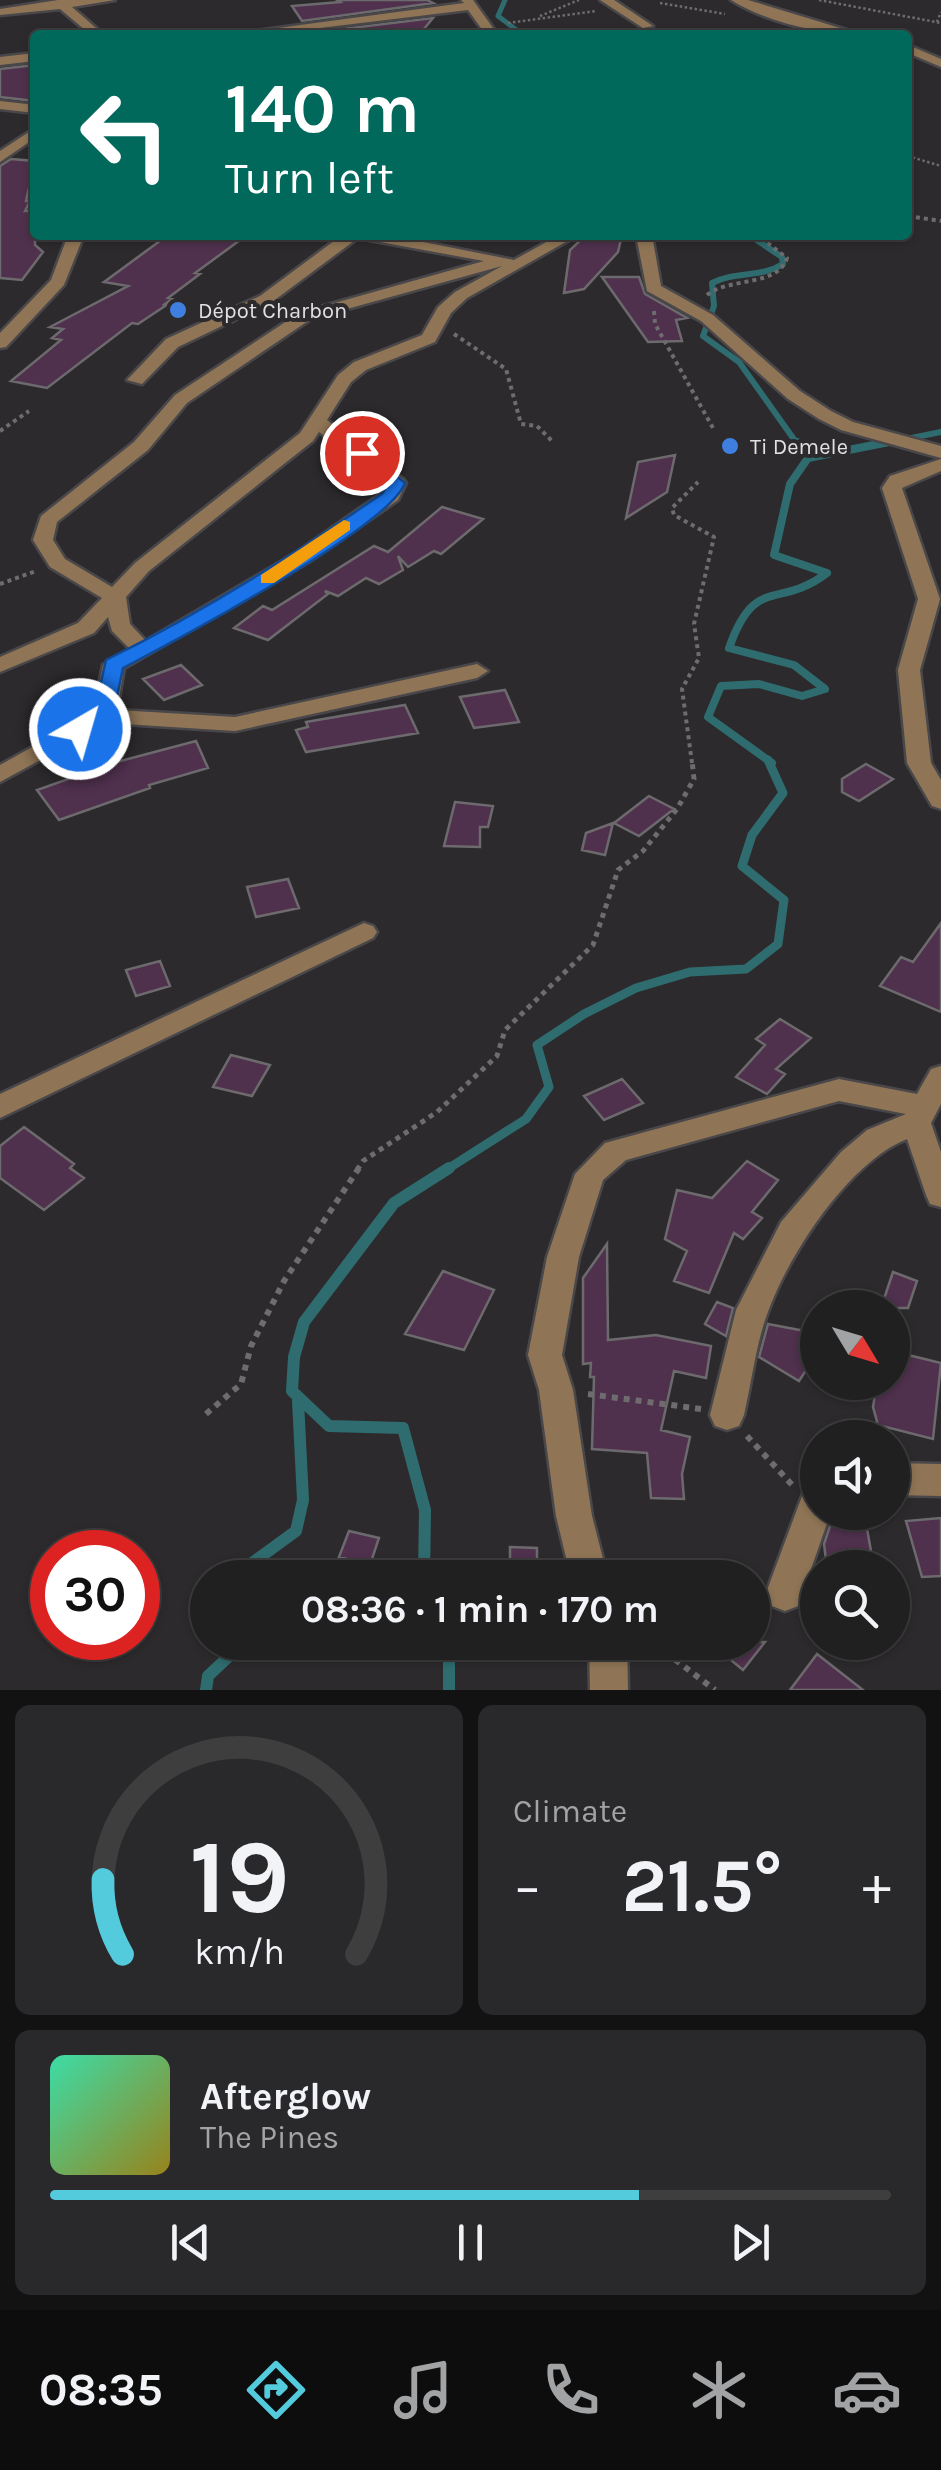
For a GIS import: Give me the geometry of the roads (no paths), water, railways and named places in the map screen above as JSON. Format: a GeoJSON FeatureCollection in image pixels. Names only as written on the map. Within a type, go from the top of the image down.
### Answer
{"type":"FeatureCollection","features":[{"type":"Feature","properties":{"kind":"street"},"geometry":{"type":"LineString","coordinates":[[0,12],[109,0]]}},
{"type":"Feature","properties":{"kind":"street"},"geometry":{"type":"LineString","coordinates":[[606,0],[648,26]]}},
{"type":"Feature","properties":{"kind":"street"},"geometry":{"type":"LineString","coordinates":[[737,0],[833,30]]}},
{"type":"Feature","properties":{"kind":"street"},"geometry":{"type":"LineString","coordinates":[[270,30],[469,3],[489,30]]}},
{"type":"Feature","properties":{"kind":"street"},"geometry":{"type":"LineString","coordinates":[[60,4],[92,30]]}},
{"type":"Feature","properties":{"kind":"street"},"geometry":{"type":"LineString","coordinates":[[912,51],[941,63]]}},
{"type":"Feature","properties":{"kind":"street"},"geometry":{"type":"LineString","coordinates":[[0,61],[30,58]]}},
{"type":"Feature","properties":{"kind":"street"},"geometry":{"type":"LineString","coordinates":[[0,96],[30,93]]}},
{"type":"Feature","properties":{"kind":"street"},"geometry":{"type":"LineString","coordinates":[[0,104],[30,108]]}},
{"type":"Feature","properties":{"kind":"street"},"geometry":{"type":"LineString","coordinates":[[0,158],[30,136]]}},
{"type":"Feature","properties":{"kind":"street"},"geometry":{"type":"LineString","coordinates":[[0,343],[58,282],[74,240]]}},
{"type":"Feature","properties":{"kind":"street"},"geometry":{"type":"LineString","coordinates":[[136,380],[172,343],[192,330],[266,299],[345,240]]}},
{"type":"Feature","properties":{"kind":"street"},"geometry":{"type":"LineString","coordinates":[[391,240],[506,260],[532,259]]}},
{"type":"Feature","properties":{"kind":"street"},"geometry":{"type":"LineString","coordinates":[[0,666],[86,628],[142,567],[306,437],[344,380],[360,366],[429,338],[444,310],[461,295],[562,240]]}},
{"type":"Feature","properties":{"kind":"street"},"geometry":{"type":"LineString","coordinates":[[645,240],[653,288],[682,301],[738,343],[794,395],[847,426],[941,452]]}},
{"type":"Feature","properties":{"kind":"street"},"geometry":{"type":"LineString","coordinates":[[144,651],[120,626],[115,597],[57,562],[42,540],[48,520],[141,446],[181,399],[248,357],[284,328],[306,316],[506,260]]}},
{"type":"Feature","properties":{"kind":"street"},"geometry":{"type":"LineString","coordinates":[[114,664],[144,651],[303,557],[391,496],[396,483],[318,422]]}},
{"type":"Feature","properties":{"kind":"street"},"geometry":{"type":"LineString","coordinates":[[941,465],[897,480],[892,488],[929,599],[909,670],[919,763],[941,801]]}},
{"type":"Feature","properties":{"kind":"street"},"geometry":{"type":"LineString","coordinates":[[72,636],[114,664]]}},
{"type":"Feature","properties":{"kind":"street"},"geometry":{"type":"LineString","coordinates":[[104,716],[114,664]]}},
{"type":"Feature","properties":{"kind":"street"},"geometry":{"type":"LineString","coordinates":[[0,775],[104,716],[235,724],[477,671]]}},
{"type":"Feature","properties":{"kind":"street"},"geometry":{"type":"LineString","coordinates":[[0,1107],[364,932]]}},
{"type":"Feature","properties":{"kind":"street"},"geometry":{"type":"LineString","coordinates":[[727,1415],[752,1310],[792,1230],[852,1160],[878,1138],[920,1115],[941,1077]]}},
{"type":"Feature","properties":{"kind":"street"},"geometry":{"type":"LineString","coordinates":[[585,1560],[574,1516],[556,1390],[545,1355],[563,1257],[590,1174],[616,1150],[840,1090],[920,1115]]}},
{"type":"Feature","properties":{"kind":"street"},"geometry":{"type":"LineString","coordinates":[[920,1115],[941,1194]]}},
{"type":"Feature","properties":{"kind":"street"},"geometry":{"type":"LineString","coordinates":[[910,1479],[941,1480]]}},
{"type":"Feature","properties":{"kind":"street"},"geometry":{"type":"LineString","coordinates":[[785,1593],[806,1530]]}},
{"type":"Feature","properties":{"kind":"street"},"geometry":{"type":"LineString","coordinates":[[608,1660],[609,1690]]}},
{"type":"Feature","properties":{"kind":"waterway"},"geometry":{"type":"LineString","coordinates":[[505,0],[498,16],[516,30]]}},
{"type":"Feature","properties":{"kind":"waterway"},"geometry":{"type":"LineString","coordinates":[[756,240],[782,257],[783,264],[712,283],[714,306],[703,336],[739,362],[798,445]]}},
{"type":"Feature","properties":{"kind":"waterway"},"geometry":{"type":"LineString","coordinates":[[877,445],[941,432]]}},
{"type":"Feature","properties":{"kind":"waterway"},"geometry":{"type":"LineString","coordinates":[[797,442],[808,458]]}},
{"type":"Feature","properties":{"kind":"waterway"},"geometry":{"type":"LineString","coordinates":[[808,458],[889,442]]}},
{"type":"Feature","properties":{"kind":"waterway"},"geometry":{"type":"LineString","coordinates":[[768,760],[708,717],[721,686],[759,684],[802,696],[825,689],[794,665],[729,648],[748,610],[827,573],[774,555],[790,484],[808,458]]}},
{"type":"Feature","properties":{"kind":"waterway"},"geometry":{"type":"LineString","coordinates":[[446,1170],[526,1119],[549,1087],[537,1045],[584,1014],[636,988],[690,972],[746,969],[778,944],[784,900],[742,866],[752,835],[783,793],[768,760]]}},
{"type":"Feature","properties":{"kind":"waterway"},"geometry":{"type":"LineString","coordinates":[[768,760],[772,763]]}},
{"type":"Feature","properties":{"kind":"waterway"},"geometry":{"type":"LineString","coordinates":[[424,1560],[425,1510],[403,1428],[329,1426],[292,1391],[294,1357],[304,1322],[394,1203],[449,1168]]}},
{"type":"Feature","properties":{"kind":"waterway"},"geometry":{"type":"LineString","coordinates":[[256,1560],[296,1531],[303,1500],[298,1401]]}},
{"type":"Feature","properties":{"kind":"waterway"},"geometry":{"type":"LineString","coordinates":[[206,1690],[208,1676],[225,1660]]}},
{"type":"Feature","properties":{"kind":"waterway"},"geometry":{"type":"LineString","coordinates":[[449,1660],[449,1690]]}},
{"type":"Feature","properties":{"kind":"place","name":"Dépot Charbon"},"geometry":{"type":"Point","coordinates":[178,310]}},
{"type":"Feature","properties":{"kind":"place","name":"Ti Demele"},"geometry":{"type":"Point","coordinates":[730,446]}}]}
